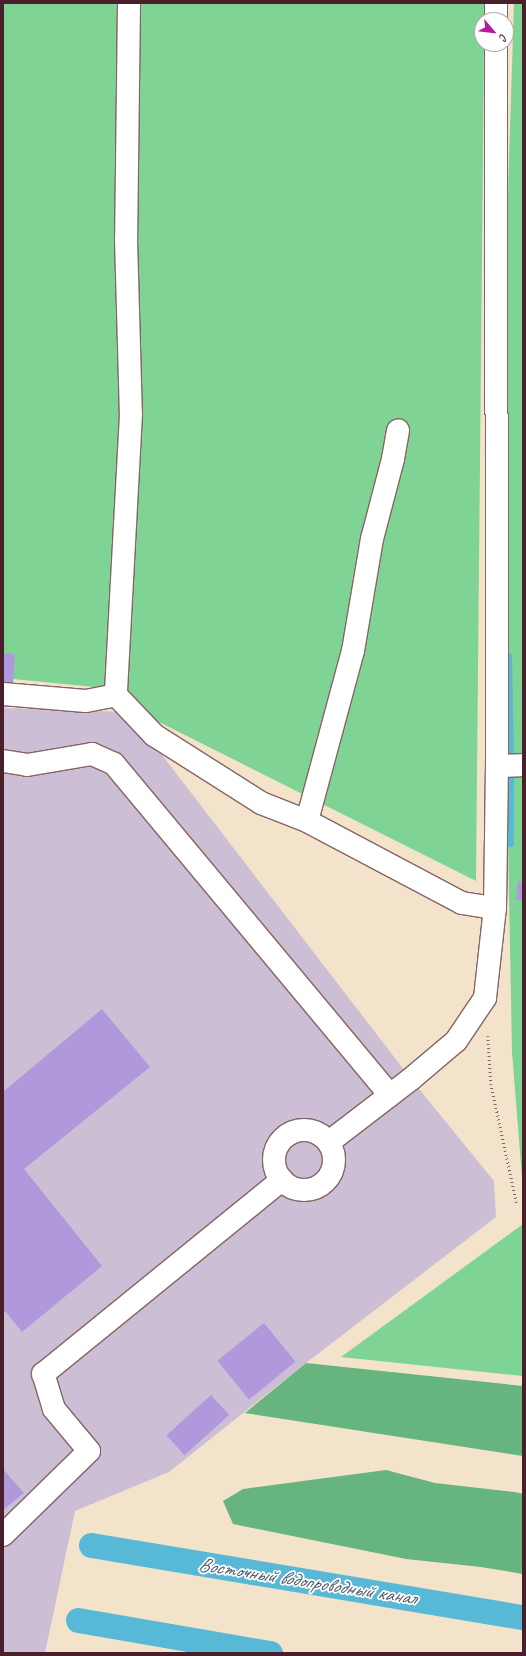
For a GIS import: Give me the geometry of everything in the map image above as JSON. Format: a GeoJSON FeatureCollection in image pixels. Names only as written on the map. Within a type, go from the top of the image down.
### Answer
{"type":"FeatureCollection","features":[{"type":"Feature","properties":{"kind":"street"},"geometry":{"type":"LineString","coordinates":[[129,3],[126,239],[130,414],[116,695],[154,735],[261,803],[307,821],[462,903],[495,908]]}},
{"type":"Feature","properties":{"kind":"street"},"geometry":{"type":"LineString","coordinates":[[330,1142],[456,1041],[485,998],[495,908],[497,766],[496,52]]}},
{"type":"Feature","properties":{"kind":"street"},"geometry":{"type":"LineString","coordinates":[[307,821],[353,651],[372,539],[393,459],[398,430]]}},
{"type":"Feature","properties":{"kind":"street"},"geometry":{"type":"LineString","coordinates":[[3,694],[86,701],[116,695]]}},
{"type":"Feature","properties":{"kind":"street"},"geometry":{"type":"LineString","coordinates":[[3,761],[27,765],[92,754],[114,764],[390,1095]]}},
{"type":"Feature","properties":{"kind":"street"},"geometry":{"type":"LineString","coordinates":[[497,766],[523,765]]}},
{"type":"Feature","properties":{"kind":"street"},"geometry":{"type":"LineString","coordinates":[[301,1129],[312,1130],[322,1135],[330,1142],[335,1160],[333,1170],[328,1179],[319,1186],[309,1190],[299,1190],[290,1187],[282,1180],[275,1169],[274,1157],[276,1147],[284,1137],[301,1129]]}},
{"type":"Feature","properties":{"kind":"street"},"geometry":{"type":"LineString","coordinates":[[3,1535],[89,1451],[54,1409],[43,1374],[282,1180]]}},
{"type":"Feature","properties":{"kind":"path"},"geometry":{"type":"LineString","coordinates":[[485,998],[491,1084],[517,1204]]}},
{"type":"Feature","properties":{"kind":"shaded area"},"geometry":{"type":"Polygon","coordinates":[[[3,708],[129,712],[411,1079],[494,1181],[496,1217],[306,1363],[169,1472],[75,1511],[45,1653],[3,1653],[3,708]]]}},
{"type":"Feature","properties":{"kind":"green space"},"geometry":{"type":"Polygon","coordinates":[[[3,3],[485,3],[485,12],[474,12],[474,52],[484,52],[476,881],[155,720],[125,690],[3,678],[3,3]]]}},
{"type":"Feature","properties":{"kind":"green space"},"geometry":{"type":"Polygon","coordinates":[[[514,3],[523,3],[523,1190],[512,1052],[503,575],[506,255],[512,52],[514,52],[514,3]]]}},
{"type":"Feature","properties":{"kind":"green space"},"geometry":{"type":"Polygon","coordinates":[[[523,1224],[523,1376],[341,1357],[523,1224]]]}},
{"type":"Feature","properties":{"kind":"green space"},"geometry":{"type":"Polygon","coordinates":[[[306,1363],[523,1386],[523,1456],[245,1413],[306,1363]]]}},
{"type":"Feature","properties":{"kind":"green space"},"geometry":{"type":"Polygon","coordinates":[[[386,1470],[435,1483],[523,1494],[523,1574],[481,1567],[406,1559],[233,1524],[223,1501],[243,1489],[386,1470]]]}},
{"type":"Feature","properties":{"kind":"building"},"geometry":{"type":"Polygon","coordinates":[[[3,653],[15,654],[13,683],[3,682],[3,653]]]}},
{"type":"Feature","properties":{"kind":"building"},"geometry":{"type":"Polygon","coordinates":[[[518,881],[523,882],[523,900],[516,900],[518,881]]]}},
{"type":"Feature","properties":{"kind":"building"},"geometry":{"type":"Polygon","coordinates":[[[102,1009],[150,1067],[24,1169],[102,1266],[22,1332],[5,1311],[3,1313],[3,1092],[102,1009]]]}},
{"type":"Feature","properties":{"kind":"building"},"geometry":{"type":"Polygon","coordinates":[[[264,1323],[295,1362],[249,1400],[217,1361],[264,1323]]]}},
{"type":"Feature","properties":{"kind":"building"},"geometry":{"type":"Polygon","coordinates":[[[211,1395],[229,1415],[184,1455],[166,1435],[211,1395]]]}},
{"type":"Feature","properties":{"kind":"building"},"geometry":{"type":"Polygon","coordinates":[[[3,1469],[24,1493],[3,1510],[3,1469]]]}},
{"type":"Feature","properties":{"kind":"waterway"},"geometry":{"type":"LineString","coordinates":[[508,656],[510,757]]}},
{"type":"Feature","properties":{"kind":"waterway"},"geometry":{"type":"LineString","coordinates":[[510,776],[510,843]]}},
{"type":"Feature","properties":{"kind":"waterway","name":"Восточный водопроводный канал"},"geometry":{"type":"LineString","coordinates":[[91,1545],[523,1617]]}},
{"type":"Feature","properties":{"kind":"waterway","name":"Восточный водопроводный канал"},"geometry":{"type":"LineString","coordinates":[[78,1620],[270,1653]]}}]}
